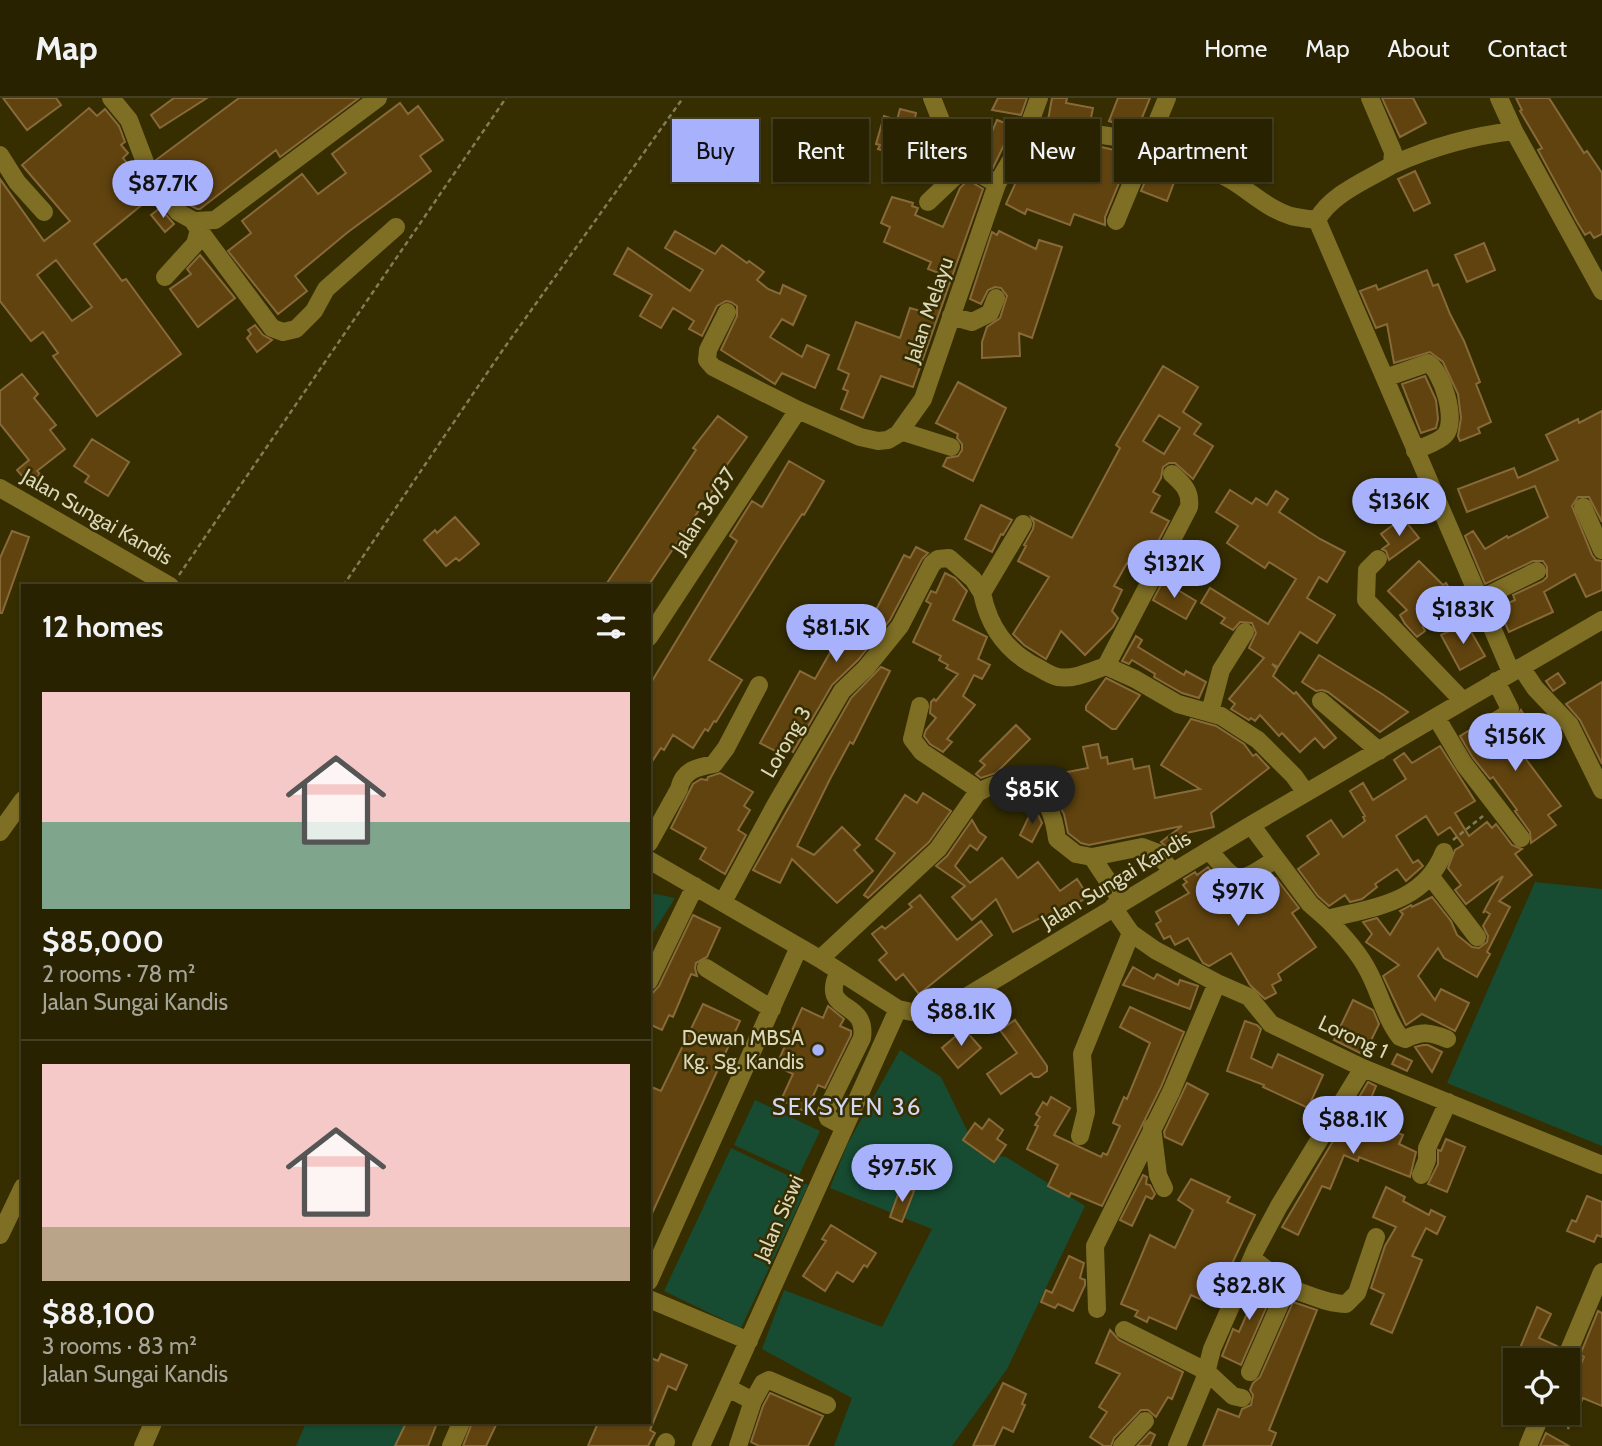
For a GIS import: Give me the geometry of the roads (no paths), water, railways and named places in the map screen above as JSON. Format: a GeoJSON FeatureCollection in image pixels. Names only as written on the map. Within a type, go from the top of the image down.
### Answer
{"type":"FeatureCollection","features":[{"type":"Feature","properties":{"kind":"street"},"geometry":{"type":"LineString","coordinates":[[111,98],[129,120],[151,178],[178,212],[196,226],[272,328],[283,332],[296,329],[314,311],[326,289],[396,227]]}},
{"type":"Feature","properties":{"kind":"street","name":"Jalan Melayu"},"geometry":{"type":"LineString","coordinates":[[1031,119],[1039,98]]}},
{"type":"Feature","properties":{"kind":"street"},"geometry":{"type":"LineString","coordinates":[[1158,119],[1167,98]]}},
{"type":"Feature","properties":{"kind":"street"},"geometry":{"type":"LineString","coordinates":[[1370,98],[1393,152],[1392,165]]}},
{"type":"Feature","properties":{"kind":"street"},"geometry":{"type":"LineString","coordinates":[[1499,98],[1514,131],[1602,291]]}},
{"type":"Feature","properties":{"kind":"street"},"geometry":{"type":"LineString","coordinates":[[196,226],[215,220],[378,99]]}},
{"type":"Feature","properties":{"kind":"street"},"geometry":{"type":"LineString","coordinates":[[936,101],[942,119]]}},
{"type":"Feature","properties":{"kind":"street"},"geometry":{"type":"LineString","coordinates":[[1317,220],[1323,209],[1392,165],[1426,150],[1477,135],[1514,131]]}},
{"type":"Feature","properties":{"kind":"street"},"geometry":{"type":"LineString","coordinates":[[0,155],[17,181],[44,212]]}},
{"type":"Feature","properties":{"kind":"street","name":"Jalan Melayu"},"geometry":{"type":"LineString","coordinates":[[900,431],[923,399],[997,184],[1005,170]]}},
{"type":"Feature","properties":{"kind":"street"},"geometry":{"type":"LineString","coordinates":[[991,181],[997,184]]}},
{"type":"Feature","properties":{"kind":"street"},"geometry":{"type":"LineString","coordinates":[[929,202],[950,182]]}},
{"type":"Feature","properties":{"kind":"street"},"geometry":{"type":"LineString","coordinates":[[1116,221],[1132,182]]}},
{"type":"Feature","properties":{"kind":"street"},"geometry":{"type":"LineString","coordinates":[[1234,182],[1267,205],[1291,216],[1317,220]]}},
{"type":"Feature","properties":{"kind":"street"},"geometry":{"type":"LineString","coordinates":[[1317,220],[1376,339],[1385,378],[1510,673],[1510,709],[1489,725]]}},
{"type":"Feature","properties":{"kind":"street"},"geometry":{"type":"LineString","coordinates":[[165,277],[195,244],[196,226]]}},
{"type":"Feature","properties":{"kind":"street"},"geometry":{"type":"LineString","coordinates":[[951,316],[972,321],[990,313],[996,298]]}},
{"type":"Feature","properties":{"kind":"street"},"geometry":{"type":"LineString","coordinates":[[727,312],[708,350],[707,360],[713,367],[798,410],[860,436],[878,441],[888,440],[900,431],[951,447]]}},
{"type":"Feature","properties":{"kind":"street"},"geometry":{"type":"LineString","coordinates":[[1385,378],[1428,363],[1436,367],[1446,392],[1450,426],[1445,435],[1415,451]]}},
{"type":"Feature","properties":{"kind":"street","name":"Jalan 36/37"},"geometry":{"type":"LineString","coordinates":[[651,633],[798,410]]}},
{"type":"Feature","properties":{"kind":"street"},"geometry":{"type":"LineString","coordinates":[[1172,474],[1184,485],[1191,497],[1189,507],[1106,666],[1178,704],[1221,716],[1258,740],[1294,776],[1306,793]]}},
{"type":"Feature","properties":{"kind":"street","name":"Jalan Sungai Kandis"},"geometry":{"type":"LineString","coordinates":[[0,488],[175,581]]}},
{"type":"Feature","properties":{"kind":"street"},"geometry":{"type":"LineString","coordinates":[[1583,507],[1602,550]]}},
{"type":"Feature","properties":{"kind":"street"},"geometry":{"type":"LineString","coordinates":[[982,593],[1023,524]]}},
{"type":"Feature","properties":{"kind":"street","name":"Lorong 3"},"geometry":{"type":"LineString","coordinates":[[723,902],[842,691],[866,668],[900,626],[932,564],[938,559],[948,558],[973,579],[982,593],[986,613],[995,632],[1012,650],[1033,665],[1059,677],[1080,675],[1106,666]]}},
{"type":"Feature","properties":{"kind":"street"},"geometry":{"type":"LineString","coordinates":[[1378,559],[1367,570],[1366,600],[1463,701]]}},
{"type":"Feature","properties":{"kind":"street"},"geometry":{"type":"LineString","coordinates":[[1480,598],[1537,571]]}},
{"type":"Feature","properties":{"kind":"street","name":"Jalan Sungai Kandis"},"geometry":{"type":"LineString","coordinates":[[898,1009],[921,1014],[966,998],[1251,825],[1602,620]]}},
{"type":"Feature","properties":{"kind":"street"},"geometry":{"type":"LineString","coordinates":[[1210,712],[1221,670],[1245,632]]}},
{"type":"Feature","properties":{"kind":"street"},"geometry":{"type":"LineString","coordinates":[[1510,673],[1535,688],[1570,725],[1602,790]]}},
{"type":"Feature","properties":{"kind":"street"},"geometry":{"type":"LineString","coordinates":[[651,840],[680,789],[681,779],[695,767],[714,764],[726,748],[759,685]]}},
{"type":"Feature","properties":{"kind":"street"},"geometry":{"type":"LineString","coordinates":[[1321,701],[1379,751]]}},
{"type":"Feature","properties":{"kind":"street"},"geometry":{"type":"LineString","coordinates":[[919,706],[912,739],[922,752],[973,786],[978,793]]}},
{"type":"Feature","properties":{"kind":"street"},"geometry":{"type":"LineString","coordinates":[[1436,717],[1464,764],[1521,838]]}},
{"type":"Feature","properties":{"kind":"street"},"geometry":{"type":"LineString","coordinates":[[820,959],[938,849],[978,793],[1005,781],[1031,787],[1044,798],[1055,818],[1057,839],[1076,854],[1092,858],[1142,847],[1158,853],[1172,872]]}},
{"type":"Feature","properties":{"kind":"street"},"geometry":{"type":"LineString","coordinates":[[0,832],[21,803]]}},
{"type":"Feature","properties":{"kind":"street"},"geometry":{"type":"LineString","coordinates":[[1251,825],[1310,904],[1352,947],[1366,967],[1381,1003],[1400,1037],[1405,1039],[1419,1032],[1431,1032],[1447,1039]]}},
{"type":"Feature","properties":{"kind":"street"},"geometry":{"type":"LineString","coordinates":[[1209,850],[1229,876],[1238,878],[1254,874],[1276,859]]}},
{"type":"Feature","properties":{"kind":"street"},"geometry":{"type":"LineString","coordinates":[[1327,919],[1399,900],[1431,877],[1444,852]]}},
{"type":"Feature","properties":{"kind":"street","name":"Lorong 1"},"geometry":{"type":"LineString","coordinates":[[1092,858],[1131,933],[1155,950],[1249,997],[1271,1024],[1363,1068],[1602,1165]]}},
{"type":"Feature","properties":{"kind":"street"},"geometry":{"type":"LineString","coordinates":[[651,861],[820,959],[898,1009]]}},
{"type":"Feature","properties":{"kind":"street"},"geometry":{"type":"LineString","coordinates":[[1431,877],[1477,937]]}},
{"type":"Feature","properties":{"kind":"street"},"geometry":{"type":"LineString","coordinates":[[651,977],[695,886]]}},
{"type":"Feature","properties":{"kind":"street"},"geometry":{"type":"LineString","coordinates":[[1080,1136],[1086,1112],[1082,1054],[1131,933]]}},
{"type":"Feature","properties":{"kind":"street"},"geometry":{"type":"LineString","coordinates":[[651,1278],[799,947]]}},
{"type":"Feature","properties":{"kind":"street"},"geometry":{"type":"LineString","coordinates":[[706,968],[772,1009]]}},
{"type":"Feature","properties":{"kind":"street"},"geometry":{"type":"LineString","coordinates":[[839,971],[832,986],[834,995],[861,1019],[864,1026],[862,1038],[826,1111],[828,1118],[845,1127]]}},
{"type":"Feature","properties":{"kind":"street"},"geometry":{"type":"LineString","coordinates":[[1097,1309],[1095,1246],[1171,1092],[1217,983]]}},
{"type":"Feature","properties":{"kind":"street","name":"Jalan Siswi"},"geometry":{"type":"LineString","coordinates":[[701,1446],[898,1009]]}},
{"type":"Feature","properties":{"kind":"street"},"geometry":{"type":"LineString","coordinates":[[1177,1446],[1212,1349],[1252,1258],[1279,1206],[1363,1068]]}},
{"type":"Feature","properties":{"kind":"street"},"geometry":{"type":"LineString","coordinates":[[1421,1175],[1427,1160],[1427,1148],[1448,1102]]}},
{"type":"Feature","properties":{"kind":"street"},"geometry":{"type":"LineString","coordinates":[[1152,1126],[1158,1175],[1164,1188]]}},
{"type":"Feature","properties":{"kind":"street"},"geometry":{"type":"LineString","coordinates":[[0,1235],[21,1191]]}},
{"type":"Feature","properties":{"kind":"street"},"geometry":{"type":"LineString","coordinates":[[1252,1258],[1281,1280],[1287,1288],[1311,1294],[1332,1304],[1346,1304],[1357,1293],[1376,1237]]}},
{"type":"Feature","properties":{"kind":"street"},"geometry":{"type":"LineString","coordinates":[[1570,1348],[1602,1272]]}},
{"type":"Feature","properties":{"kind":"street"},"geometry":{"type":"LineString","coordinates":[[1250,1372],[1287,1288]]}},
{"type":"Feature","properties":{"kind":"street"},"geometry":{"type":"LineString","coordinates":[[651,1299],[749,1341]]}},
{"type":"Feature","properties":{"kind":"street"},"geometry":{"type":"LineString","coordinates":[[1124,1330],[1206,1371],[1233,1396],[1242,1398]]}},
{"type":"Feature","properties":{"kind":"street"},"geometry":{"type":"LineString","coordinates":[[738,1446],[753,1401],[763,1383],[769,1380],[827,1405]]}},
{"type":"Feature","properties":{"kind":"street"},"geometry":{"type":"LineString","coordinates":[[728,1388],[753,1401]]}},
{"type":"Feature","properties":{"kind":"street"},"geometry":{"type":"LineString","coordinates":[[1122,1446],[1144,1421]]}},
{"type":"Feature","properties":{"kind":"street"},"geometry":{"type":"LineString","coordinates":[[143,1446],[153,1424]]}},
{"type":"Feature","properties":{"kind":"street"},"geometry":{"type":"LineString","coordinates":[[451,1446],[461,1424]]}},
{"type":"Feature","properties":{"kind":"street"},"geometry":{"type":"LineString","coordinates":[[1528,1446],[1537,1425]]}},
{"type":"Feature","properties":{"kind":"place","name":"Dewan MBSA Kg. Sg. Kandis"},"geometry":{"type":"Point","coordinates":[818,1050]}},
{"type":"Feature","properties":{"kind":"district","name":"SEKSYEN 36"},"geometry":{"type":"Point","coordinates":[847,1107]}}]}
